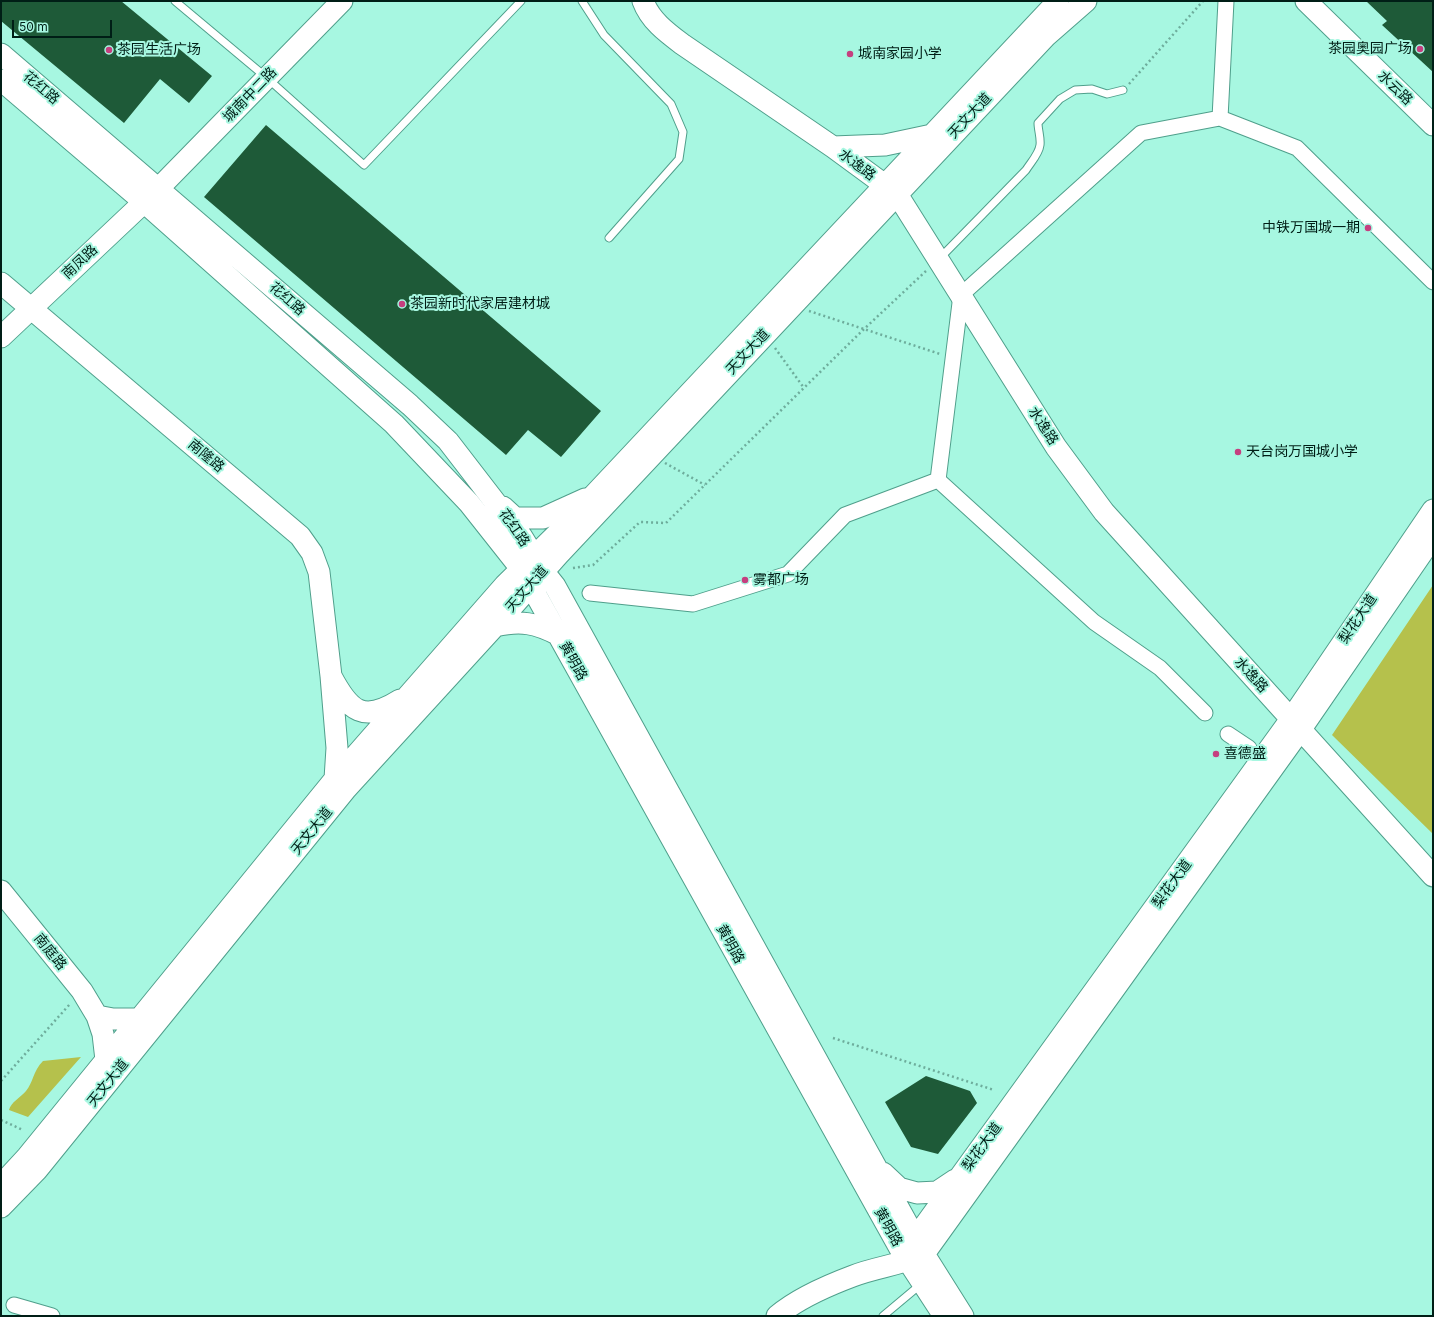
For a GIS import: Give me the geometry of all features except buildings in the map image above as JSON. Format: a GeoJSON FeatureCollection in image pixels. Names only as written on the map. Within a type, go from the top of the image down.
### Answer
{"type":"FeatureCollection","features":[{"type":"Feature","properties":{"kind":"main road","name":"城南中二路"},"geometry":{"type":"LineString","coordinates":[[151,195],[342,1]]}},
{"type":"Feature","properties":{"kind":"main road","name":"水逸路"},"geometry":{"type":"LineString","coordinates":[[643,1],[646,9],[661,28],[682,44],[833,147],[891,190],[938,260],[1056,447],[1104,512],[1433,876]]}},
{"type":"Feature","properties":{"kind":"main road","name":"天文大道"},"geometry":{"type":"LineString","coordinates":[[1,1184],[27,1158],[335,779],[505,585],[532,571],[891,190],[932,134],[1058,1]]}},
{"type":"Feature","properties":{"kind":"main road","name":"天文大道"},"geometry":{"type":"LineString","coordinates":[[1,1207],[37,1170],[346,788],[495,626],[532,571],[593,495],[891,190],[1046,36],[1086,1]]}},
{"type":"Feature","properties":{"kind":"main road","name":"水云路"},"geometry":{"type":"LineString","coordinates":[[1306,1],[1433,125]]}},
{"type":"Feature","properties":{"kind":"main road","name":"水云路"},"geometry":{"type":"LineString","coordinates":[[1327,1],[1433,104]]}},
{"type":"Feature","properties":{"kind":"main road","name":"花红路"},"geometry":{"type":"LineString","coordinates":[[1,54],[394,424],[532,571]]}},
{"type":"Feature","properties":{"kind":"main road","name":"花红路"},"geometry":{"type":"LineString","coordinates":[[1,80],[151,195],[410,405],[448,441],[495,500],[522,537],[532,571]]}},
{"type":"Feature","properties":{"kind":"main road"},"geometry":{"type":"LineString","coordinates":[[833,147],[885,145],[932,134]]}},
{"type":"Feature","properties":{"kind":"main road","name":"南凤路"},"geometry":{"type":"LineString","coordinates":[[1,337],[151,195]]}},
{"type":"Feature","properties":{"kind":"main road","name":"南隆路"},"geometry":{"type":"LineString","coordinates":[[1,283],[300,536],[312,553],[319,572],[331,676],[336,748],[335,779]]}},
{"type":"Feature","properties":{"kind":"main road"},"geometry":{"type":"LineString","coordinates":[[394,424],[417,437],[427,434],[428,429],[426,424],[410,405]]}},
{"type":"Feature","properties":{"kind":"main road"},"geometry":{"type":"LineString","coordinates":[[495,500],[515,518],[531,519],[543,518],[593,495]]}},
{"type":"Feature","properties":{"kind":"main road","name":"梨花大道"},"geometry":{"type":"LineString","coordinates":[[911,1250],[961,1176],[1296,724],[1433,510]]}},
{"type":"Feature","properties":{"kind":"main road","name":"梨花大道"},"geometry":{"type":"LineString","coordinates":[[911,1250],[1433,537]]}},
{"type":"Feature","properties":{"kind":"main road","name":"黄明路"},"geometry":{"type":"LineString","coordinates":[[532,571],[559,635],[911,1250],[963,1316]]}},
{"type":"Feature","properties":{"kind":"main road","name":"黄明路"},"geometry":{"type":"LineString","coordinates":[[532,571],[558,592],[874,1166],[911,1250],[922,1283],[944,1316]]}},
{"type":"Feature","properties":{"kind":"main road"},"geometry":{"type":"LineString","coordinates":[[495,626],[508,623],[526,623],[540,626],[559,635]]}},
{"type":"Feature","properties":{"kind":"main road"},"geometry":{"type":"LineString","coordinates":[[331,676],[342,696],[350,705],[359,710],[371,712],[384,710],[408,695]]}},
{"type":"Feature","properties":{"kind":"main road","name":"南庭路"},"geometry":{"type":"LineString","coordinates":[[1,891],[82,992],[97,1016],[103,1034],[106,1060]]}},
{"type":"Feature","properties":{"kind":"main road"},"geometry":{"type":"LineString","coordinates":[[97,1016],[113,1019],[140,1019]]}},
{"type":"Feature","properties":{"kind":"main road","name":"天文大道"},"geometry":{"type":"LineString","coordinates":[[1,1176],[27,1158]]}},
{"type":"Feature","properties":{"kind":"main road"},"geometry":{"type":"LineString","coordinates":[[874,1166],[899,1188],[917,1193],[937,1192],[961,1176]]}},
{"type":"Feature","properties":{"kind":"main road"},"geometry":{"type":"LineString","coordinates":[[777,1316],[789,1306],[911,1250]]}},
{"type":"Feature","properties":{"kind":"street"},"geometry":{"type":"LineString","coordinates":[[1220,118],[1226,1]]}},
{"type":"Feature","properties":{"kind":"street"},"geometry":{"type":"LineString","coordinates":[[938,480],[954,358],[960,295],[1141,133],[1220,118],[1297,148],[1433,282]]}},
{"type":"Feature","properties":{"kind":"street"},"geometry":{"type":"LineString","coordinates":[[590,593],[693,604],[788,574],[845,515],[938,480]]}},
{"type":"Feature","properties":{"kind":"street"},"geometry":{"type":"LineString","coordinates":[[938,480],[1094,622],[1160,668],[1205,713]]}},
{"type":"Feature","properties":{"kind":"street"},"geometry":{"type":"LineString","coordinates":[[1228,734],[1249,748]]}},
{"type":"Feature","properties":{"kind":"street"},"geometry":{"type":"LineString","coordinates":[[14,1305],[52,1316]]}},
{"type":"Feature","properties":{"kind":"lane"},"geometry":{"type":"LineString","coordinates":[[175,1],[267,78],[364,165],[520,1]]}},
{"type":"Feature","properties":{"kind":"lane"},"geometry":{"type":"LineString","coordinates":[[582,1],[604,35],[671,104],[683,132],[679,158],[609,238]]}},
{"type":"Feature","properties":{"kind":"lane"},"geometry":{"type":"LineString","coordinates":[[938,260],[1026,170],[1037,154],[1040,144],[1038,123],[1060,99],[1075,90],[1092,89],[1107,94],[1123,90]]}},
{"type":"Feature","properties":{"kind":"lane"},"geometry":{"type":"LineString","coordinates":[[883,1316],[922,1283]]}},
{"type":"Feature","properties":{"kind":"path"},"geometry":{"type":"LineString","coordinates":[[1123,90],[1203,1]]}},
{"type":"Feature","properties":{"kind":"path"},"geometry":{"type":"LineString","coordinates":[[573,568],[593,565],[640,522],[666,523],[863,330],[938,260]]}},
{"type":"Feature","properties":{"kind":"path"},"geometry":{"type":"LineString","coordinates":[[805,310],[863,330],[954,358]]}},
{"type":"Feature","properties":{"kind":"path"},"geometry":{"type":"LineString","coordinates":[[773,345],[804,388]]}},
{"type":"Feature","properties":{"kind":"path"},"geometry":{"type":"LineString","coordinates":[[665,463],[705,485]]}},
{"type":"Feature","properties":{"kind":"path"},"geometry":{"type":"LineString","coordinates":[[1,1081],[82,992]]}},
{"type":"Feature","properties":{"kind":"path"},"geometry":{"type":"LineString","coordinates":[[833,1038],[994,1090]]}},
{"type":"Feature","properties":{"kind":"path"},"geometry":{"type":"LineString","coordinates":[[1,1120],[23,1130]]}},
{"type":"Feature","properties":{"kind":"green space"},"geometry":{"type":"Polygon","coordinates":[[[1433,585],[1433,834],[1332,735],[1433,585]]]}},
{"type":"Feature","properties":{"kind":"green space"},"geometry":{"type":"Polygon","coordinates":[[[81,1057],[28,1117],[9,1110],[14,1102],[28,1088],[37,1069],[43,1061],[81,1057]]]}},
{"type":"Feature","properties":{"kind":"place","name":"茶园奥园广场"},"geometry":{"type":"Point","coordinates":[1420,49]}},
{"type":"Feature","properties":{"kind":"place","name":"茶园生活广场"},"geometry":{"type":"Point","coordinates":[109,50]}},
{"type":"Feature","properties":{"kind":"place","name":"城南家园小学"},"geometry":{"type":"Point","coordinates":[850,54]}},
{"type":"Feature","properties":{"kind":"place","name":"中铁万国城一期"},"geometry":{"type":"Point","coordinates":[1368,228]}},
{"type":"Feature","properties":{"kind":"place","name":"茶园新时代家居建材城"},"geometry":{"type":"Point","coordinates":[402,304]}},
{"type":"Feature","properties":{"kind":"place","name":"天台岗万国城小学"},"geometry":{"type":"Point","coordinates":[1238,452]}},
{"type":"Feature","properties":{"kind":"place","name":"雾都广场"},"geometry":{"type":"Point","coordinates":[745,580]}},
{"type":"Feature","properties":{"kind":"place","name":"喜德盛"},"geometry":{"type":"Point","coordinates":[1216,754]}}]}
